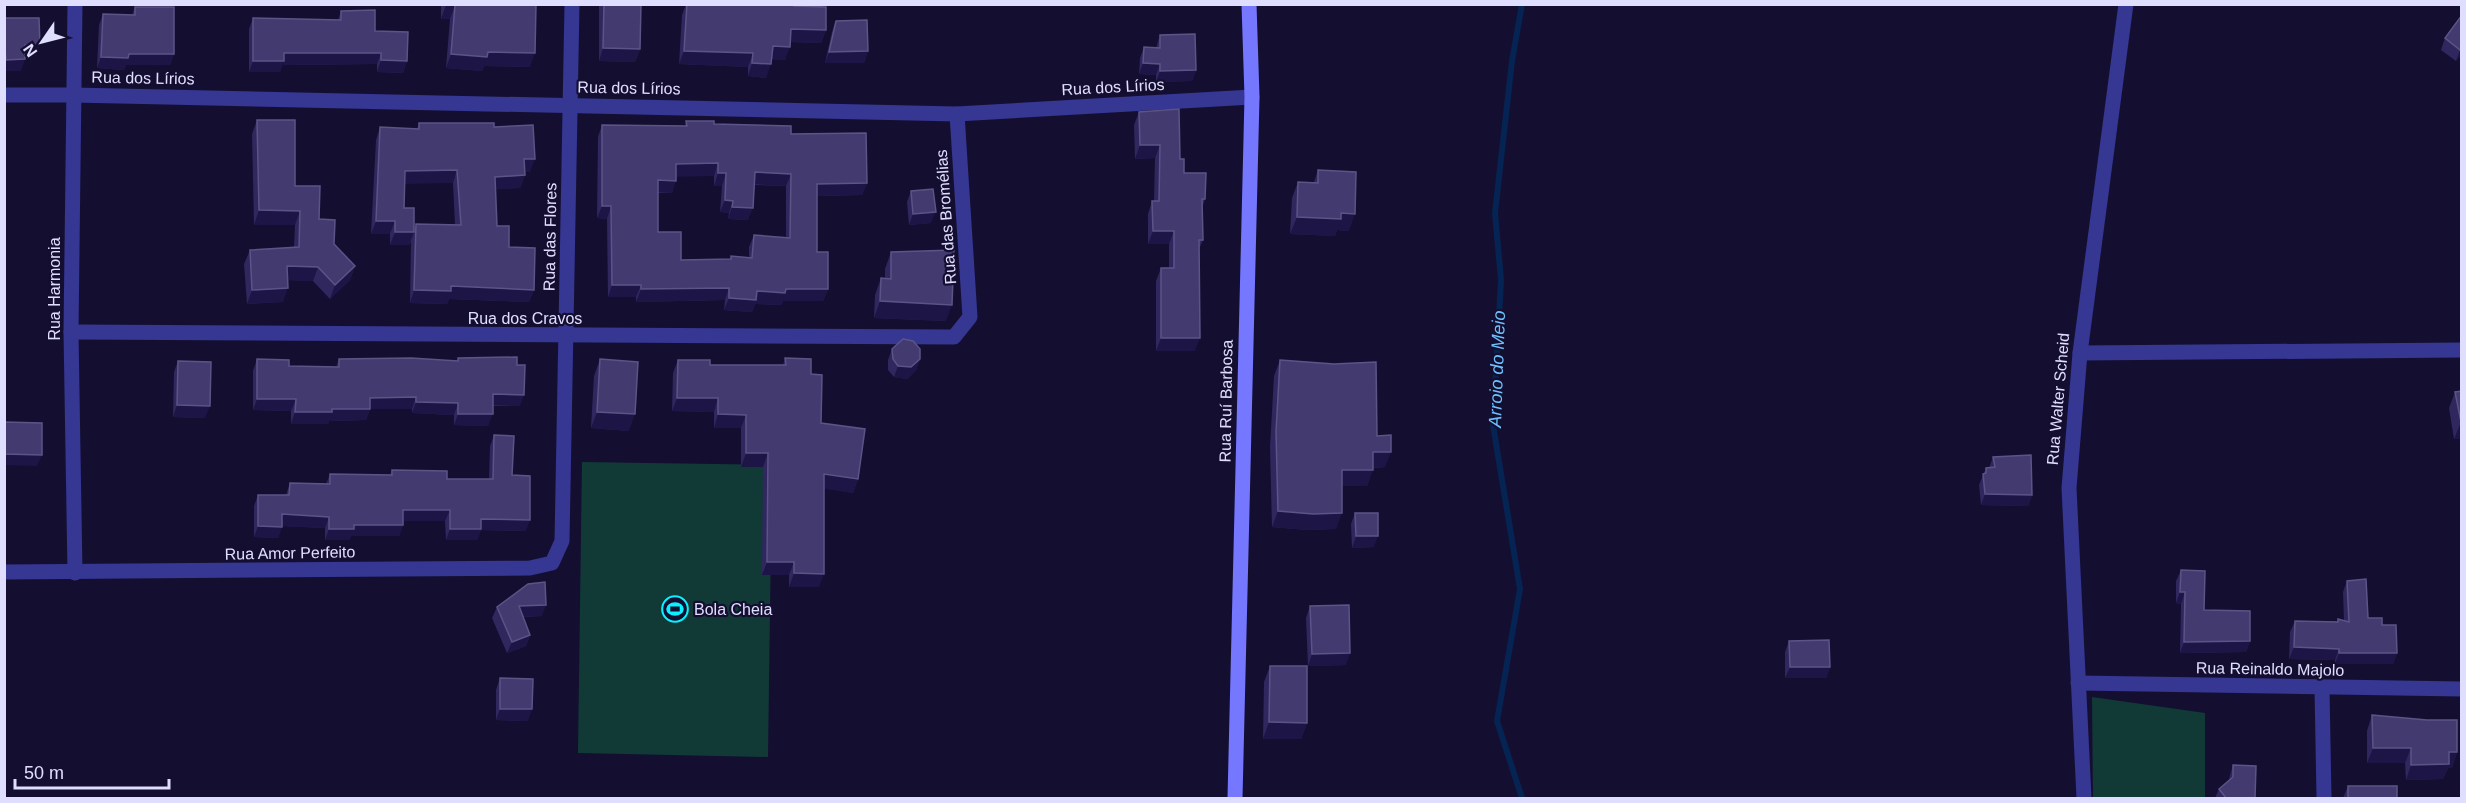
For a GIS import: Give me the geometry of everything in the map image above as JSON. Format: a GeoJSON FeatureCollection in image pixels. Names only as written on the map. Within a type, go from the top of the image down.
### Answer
{"type":"FeatureCollection","features":[{"type":"Feature","properties":{"kind":"main road","name":"Rua Ruí Barbosa"},"geometry":{"type":"LineString","coordinates":[[1235,798],[1252,97],[1249,4]]}},
{"type":"Feature","properties":{"kind":"street","name":"Rua Harmonia"},"geometry":{"type":"LineString","coordinates":[[75,4],[72,332],[75,573]]}},
{"type":"Feature","properties":{"kind":"street","name":"Rua das Flores"},"geometry":{"type":"LineString","coordinates":[[562,542],[572,4]]}},
{"type":"Feature","properties":{"kind":"street","name":"Rua Walter Scheid"},"geometry":{"type":"LineString","coordinates":[[2084,798],[2069,488],[2079,353],[2126,4]]}},
{"type":"Feature","properties":{"kind":"street","name":"Rua dos Lírios"},"geometry":{"type":"LineString","coordinates":[[4,95],[957,114],[1252,97]]}},
{"type":"Feature","properties":{"kind":"street","name":"Rua das Bromélias"},"geometry":{"type":"LineString","coordinates":[[957,114],[970,317]]}},
{"type":"Feature","properties":{"kind":"street","name":"Rua dos Cravos"},"geometry":{"type":"LineString","coordinates":[[72,332],[954,337],[970,317]]}},
{"type":"Feature","properties":{"kind":"street"},"geometry":{"type":"LineString","coordinates":[[2079,353],[2462,350]]}},
{"type":"Feature","properties":{"kind":"street","name":"Rua Amor Perfeito"},"geometry":{"type":"LineString","coordinates":[[4,572],[530,568],[552,563],[562,542]]}},
{"type":"Feature","properties":{"kind":"street","name":"Rua Reinaldo Majolo"},"geometry":{"type":"LineString","coordinates":[[2078,683],[2462,689]]}},
{"type":"Feature","properties":{"kind":"street"},"geometry":{"type":"LineString","coordinates":[[2322,688],[2324,798]]}},
{"type":"Feature","properties":{"kind":"green space","name":"Bola Cheia"},"geometry":{"type":"Polygon","coordinates":[[[582,462],[772,465],[768,757],[578,753],[582,462]]]}},
{"type":"Feature","properties":{"kind":"green space"},"geometry":{"type":"Polygon","coordinates":[[[2092,697],[2205,713],[2205,798],[2093,798],[2092,697]]]}},
{"type":"Feature","properties":{"kind":"building"},"geometry":{"type":"Polygon","coordinates":[[[446,4],[536,4],[535,53],[488,52],[487,57],[451,54],[455,5],[446,4]]]}},
{"type":"Feature","properties":{"kind":"building"},"geometry":{"type":"Polygon","coordinates":[[[604,4],[641,4],[640,49],[603,48],[604,4]]]}},
{"type":"Feature","properties":{"kind":"building"},"geometry":{"type":"Polygon","coordinates":[[[687,4],[794,4],[794,6],[826,7],[826,30],[791,29],[790,47],[773,46],[771,64],[752,63],[753,53],[684,51],[687,4]]]}},
{"type":"Feature","properties":{"kind":"building"},"geometry":{"type":"Polygon","coordinates":[[[135,7],[174,7],[174,54],[129,54],[128,58],[101,57],[103,14],[135,15],[135,7]]]}},
{"type":"Feature","properties":{"kind":"building"},"geometry":{"type":"Polygon","coordinates":[[[375,10],[375,31],[408,32],[407,61],[381,60],[381,53],[284,53],[284,61],[253,61],[253,18],[341,20],[341,11],[375,10]]]}},
{"type":"Feature","properties":{"kind":"building"},"geometry":{"type":"Polygon","coordinates":[[[2462,15],[2462,48],[2460,50],[2445,38],[2462,15]]]}},
{"type":"Feature","properties":{"kind":"building"},"geometry":{"type":"Polygon","coordinates":[[[4,18],[39,18],[40,45],[25,45],[25,59],[6,60],[4,18]]]}},
{"type":"Feature","properties":{"kind":"building"},"geometry":{"type":"Polygon","coordinates":[[[867,20],[868,51],[829,52],[836,21],[867,20]]]}},
{"type":"Feature","properties":{"kind":"building"},"geometry":{"type":"Polygon","coordinates":[[[1195,34],[1196,70],[1160,71],[1160,64],[1143,63],[1144,47],[1160,48],[1160,35],[1195,34]]]}},
{"type":"Feature","properties":{"kind":"building"},"geometry":{"type":"Polygon","coordinates":[[[1179,109],[1180,159],[1184,159],[1184,173],[1206,173],[1205,199],[1202,199],[1203,240],[1199,240],[1200,338],[1161,338],[1161,268],[1174,268],[1174,231],[1153,231],[1152,201],[1159,201],[1160,145],[1140,145],[1139,112],[1179,109]]]}},
{"type":"Feature","properties":{"kind":"building"},"geometry":{"type":"Polygon","coordinates":[[[257,120],[295,120],[295,186],[320,186],[319,219],[335,220],[334,244],[355,266],[335,285],[318,267],[287,266],[288,288],[252,290],[250,250],[299,247],[300,211],[259,210],[257,120]]]}},
{"type":"Feature","properties":{"kind":"building"},"geometry":{"type":"Polygon","coordinates":[[[686,121],[714,121],[714,124],[791,126],[791,134],[866,133],[867,183],[817,184],[817,252],[828,252],[828,289],[786,289],[785,293],[757,291],[756,300],[729,298],[729,288],[641,289],[641,285],[612,285],[611,206],[602,206],[602,125],[687,126],[686,121]],[[718,163],[676,164],[676,181],[658,180],[658,232],[681,232],[681,260],[731,259],[731,256],[752,258],[754,235],[790,238],[791,174],[755,172],[753,208],[732,207],[733,201],[725,200],[726,173],[718,173],[718,163]]]}},
{"type":"Feature","properties":{"kind":"building"},"geometry":{"type":"Polygon","coordinates":[[[419,123],[494,123],[494,127],[533,125],[535,159],[524,159],[525,175],[495,177],[497,226],[509,226],[509,247],[535,248],[534,290],[451,286],[451,291],[414,290],[416,224],[461,225],[457,170],[405,171],[404,208],[414,208],[414,232],[395,232],[395,221],[376,221],[380,127],[419,129],[419,123]]]}},
{"type":"Feature","properties":{"kind":"building"},"geometry":{"type":"Polygon","coordinates":[[[1318,170],[1356,172],[1355,214],[1341,213],[1341,219],[1297,217],[1298,182],[1318,183],[1318,170]]]}},
{"type":"Feature","properties":{"kind":"building"},"geometry":{"type":"Polygon","coordinates":[[[933,189],[936,212],[913,214],[911,191],[933,189]]]}},
{"type":"Feature","properties":{"kind":"building"},"geometry":{"type":"Polygon","coordinates":[[[954,250],[952,305],[880,301],[881,278],[891,279],[891,252],[954,250]]]}},
{"type":"Feature","properties":{"kind":"building"},"geometry":{"type":"Polygon","coordinates":[[[903,339],[913,341],[920,349],[920,359],[911,367],[898,366],[893,359],[892,349],[903,339]]]}},
{"type":"Feature","properties":{"kind":"building"},"geometry":{"type":"Polygon","coordinates":[[[517,357],[517,365],[525,365],[524,395],[493,394],[493,414],[458,414],[458,403],[416,402],[416,397],[370,398],[370,409],[332,409],[332,412],[295,412],[296,399],[257,399],[257,359],[289,360],[289,366],[339,367],[339,359],[411,358],[458,361],[458,358],[517,357]]]}},
{"type":"Feature","properties":{"kind":"building"},"geometry":{"type":"Polygon","coordinates":[[[785,358],[811,359],[811,374],[822,375],[821,423],[865,429],[858,479],[824,474],[824,574],[794,573],[794,562],[767,562],[768,453],[746,453],[746,415],[718,414],[718,398],[677,398],[678,360],[710,360],[710,365],[786,365],[785,358]]]}},
{"type":"Feature","properties":{"kind":"building"},"geometry":{"type":"Polygon","coordinates":[[[600,359],[638,362],[635,414],[597,412],[600,359]]]}},
{"type":"Feature","properties":{"kind":"building"},"geometry":{"type":"Polygon","coordinates":[[[1280,360],[1334,364],[1376,362],[1377,436],[1391,435],[1391,452],[1373,452],[1373,470],[1342,470],[1342,513],[1313,514],[1278,511],[1276,432],[1280,360]]]}},
{"type":"Feature","properties":{"kind":"building"},"geometry":{"type":"Polygon","coordinates":[[[178,361],[211,362],[210,406],[177,405],[178,361]]]}},
{"type":"Feature","properties":{"kind":"building"},"geometry":{"type":"Polygon","coordinates":[[[2462,391],[2462,422],[2461,422],[2455,392],[2462,391]]]}},
{"type":"Feature","properties":{"kind":"building"},"geometry":{"type":"Polygon","coordinates":[[[4,422],[42,423],[42,455],[4,454],[4,422]]]}},
{"type":"Feature","properties":{"kind":"building"},"geometry":{"type":"Polygon","coordinates":[[[494,435],[514,436],[512,475],[530,476],[530,520],[481,519],[481,529],[450,529],[450,510],[403,510],[403,525],[354,525],[354,529],[329,529],[329,517],[282,514],[282,527],[258,526],[258,495],[289,495],[290,483],[330,484],[330,474],[392,475],[392,470],[447,471],[447,479],[493,479],[494,435]]]}},
{"type":"Feature","properties":{"kind":"building"},"geometry":{"type":"Polygon","coordinates":[[[2031,455],[2032,495],[1985,494],[1983,474],[1986,473],[1986,468],[1995,467],[1993,457],[2031,455]]]}},
{"type":"Feature","properties":{"kind":"building"},"geometry":{"type":"Polygon","coordinates":[[[1355,513],[1378,513],[1378,536],[1356,536],[1355,513]]]}},
{"type":"Feature","properties":{"kind":"building"},"geometry":{"type":"Polygon","coordinates":[[[2181,570],[2205,571],[2204,610],[2250,611],[2250,641],[2184,642],[2185,592],[2180,592],[2181,570]]]}},
{"type":"Feature","properties":{"kind":"building"},"geometry":{"type":"Polygon","coordinates":[[[2366,579],[2368,618],[2382,618],[2382,625],[2396,625],[2397,653],[2339,653],[2339,649],[2294,647],[2295,621],[2338,622],[2338,619],[2349,622],[2347,581],[2366,579]]]}},
{"type":"Feature","properties":{"kind":"building"},"geometry":{"type":"Polygon","coordinates":[[[545,582],[546,605],[519,606],[530,635],[512,642],[497,607],[528,584],[545,582]]]}},
{"type":"Feature","properties":{"kind":"building"},"geometry":{"type":"Polygon","coordinates":[[[1349,605],[1350,653],[1312,654],[1310,606],[1349,605]]]}},
{"type":"Feature","properties":{"kind":"building"},"geometry":{"type":"Polygon","coordinates":[[[1829,640],[1830,667],[1790,667],[1789,641],[1829,640]]]}},
{"type":"Feature","properties":{"kind":"building"},"geometry":{"type":"Polygon","coordinates":[[[1270,666],[1307,666],[1307,723],[1269,722],[1270,666]]]}},
{"type":"Feature","properties":{"kind":"building"},"geometry":{"type":"Polygon","coordinates":[[[500,678],[533,679],[532,709],[500,709],[500,678]]]}},
{"type":"Feature","properties":{"kind":"building"},"geometry":{"type":"Polygon","coordinates":[[[2372,715],[2457,720],[2457,752],[2449,752],[2449,764],[2411,765],[2411,748],[2373,748],[2372,715]]]}},
{"type":"Feature","properties":{"kind":"building"},"geometry":{"type":"Polygon","coordinates":[[[2233,765],[2256,766],[2255,798],[2226,798],[2219,789],[2233,777],[2233,765]]]}},
{"type":"Feature","properties":{"kind":"building"},"geometry":{"type":"Polygon","coordinates":[[[2348,786],[2397,786],[2397,798],[2348,798],[2348,786]]]}},
{"type":"Feature","properties":{"kind":"waterway","name":"Arroio do Meio"},"geometry":{"type":"LineString","coordinates":[[1522,4],[1512,61],[1495,213],[1501,280],[1493,425],[1520,589],[1497,721],[1522,798]]}},
{"type":"Feature","properties":{"kind":"place","name":"Bola Cheia"},"geometry":{"type":"Point","coordinates":[675,609]}}]}
